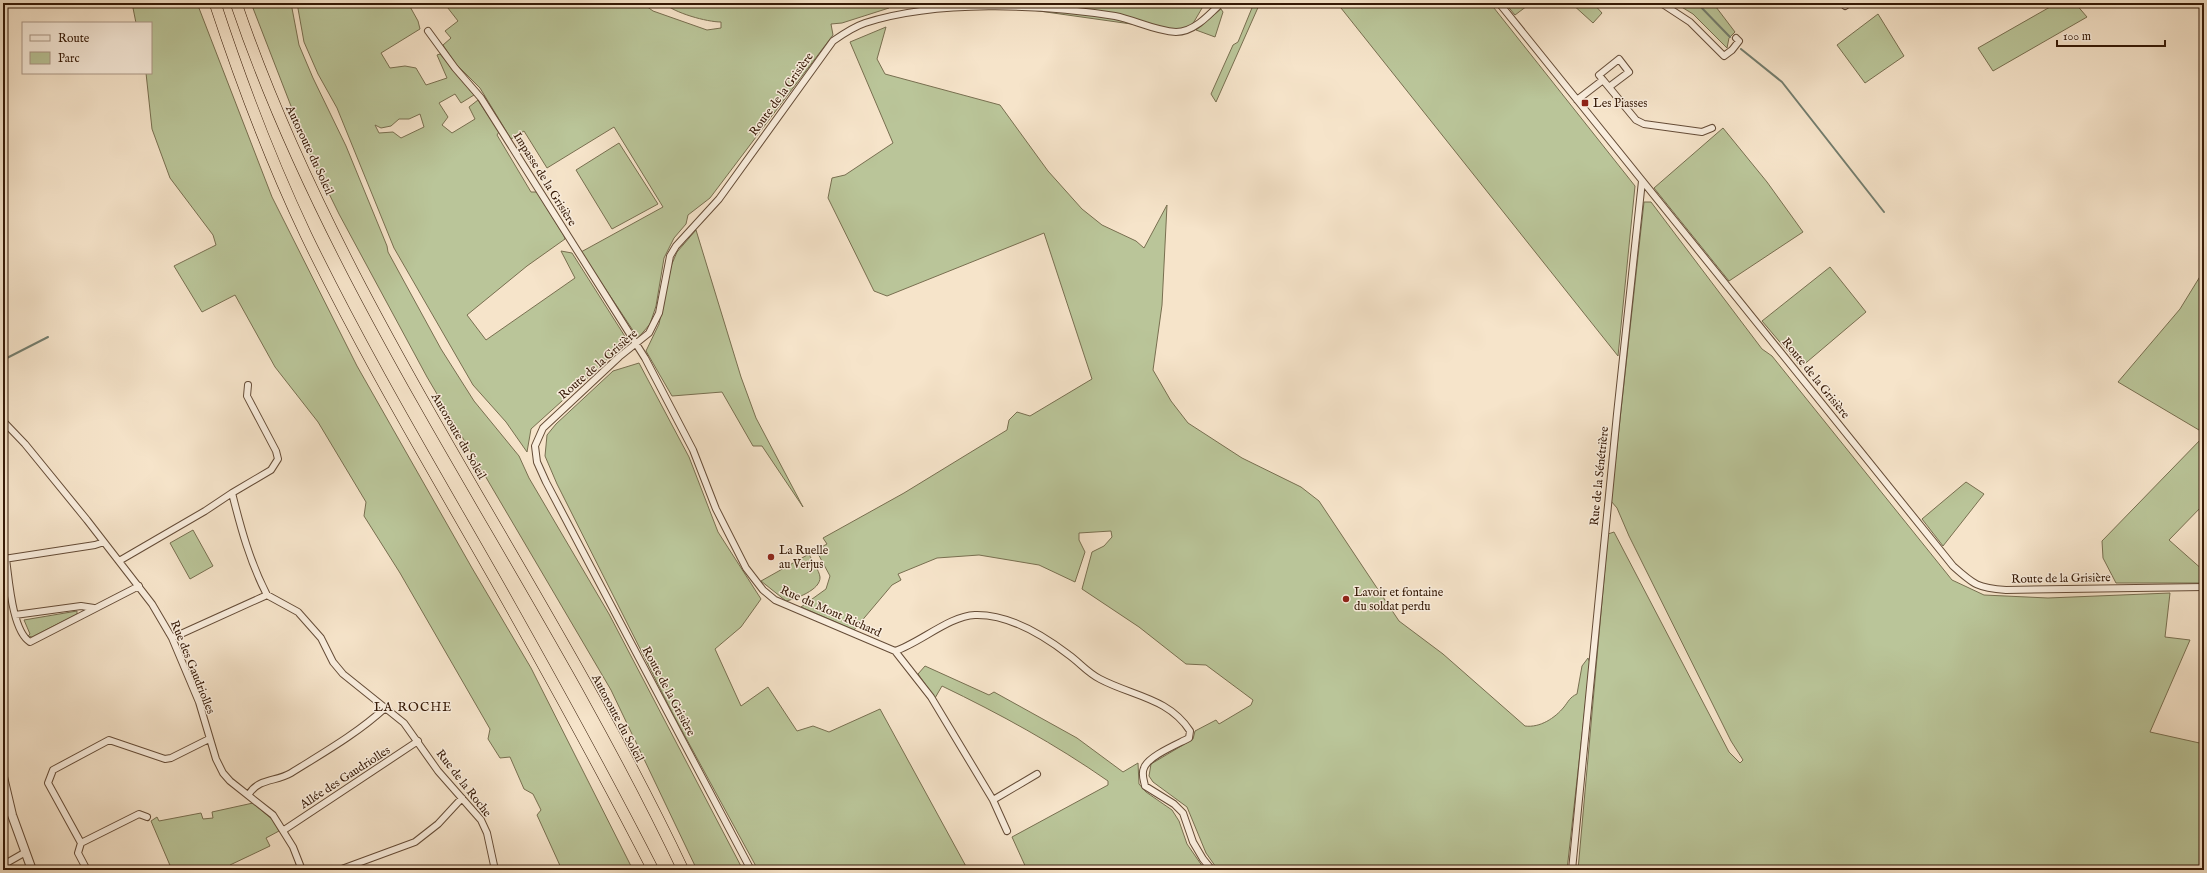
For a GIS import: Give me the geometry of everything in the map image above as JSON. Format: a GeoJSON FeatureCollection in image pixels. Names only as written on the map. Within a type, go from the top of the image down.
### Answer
{"type":"FeatureCollection","features":[{"type":"Feature","properties":{"kind":"highway"},"geometry":{"type":"LineString","coordinates":[[215,3],[258,124],[290,199],[335,292],[421,451],[592,751],[653,870]]}},
{"type":"Feature","properties":{"kind":"highway","name":"Autoroute du Soleil"},"geometry":{"type":"LineString","coordinates":[[236,3],[264,81],[292,145],[361,285],[439,427],[605,719],[683,870]]}},
{"type":"Feature","properties":{"kind":"street","name":"Route de la Grisière"},"geometry":{"type":"LineString","coordinates":[[751,870],[537,462],[536,446],[543,428],[649,333],[659,312],[670,256],[676,246],[719,199],[833,42],[847,32],[865,23],[919,10],[972,7],[1037,8],[1116,16],[1177,32],[1187,29],[1207,17],[1221,3]]}},
{"type":"Feature","properties":{"kind":"street","name":"Route de la Grisière"},"geometry":{"type":"LineString","coordinates":[[1499,3],[1953,566],[1970,582],[1984,588],[2006,590],[2204,587]]}},
{"type":"Feature","properties":{"kind":"street"},"geometry":{"type":"LineString","coordinates":[[1661,3],[1690,22],[1724,56],[1732,50],[1739,41],[1736,38]]}},
{"type":"Feature","properties":{"kind":"street"},"geometry":{"type":"LineString","coordinates":[[1842,3],[1844,6],[1849,3]]}},
{"type":"Feature","properties":{"kind":"street","name":"Impasse de la Grisière"},"geometry":{"type":"LineString","coordinates":[[428,30],[455,68],[481,98],[635,344]]}},
{"type":"Feature","properties":{"kind":"street"},"geometry":{"type":"LineString","coordinates":[[1609,87],[1629,72],[1619,59],[1599,75],[1636,120],[1644,124],[1702,132],[1712,128]]}},
{"type":"Feature","properties":{"kind":"street"},"geometry":{"type":"LineString","coordinates":[[1577,100],[1603,80]]}},
{"type":"Feature","properties":{"kind":"street","name":"Rue de la Sénétrière"},"geometry":{"type":"LineString","coordinates":[[1572,870],[1616,414],[1642,181]]}},
{"type":"Feature","properties":{"kind":"street","name":"Rue du Mont Richard"},"geometry":{"type":"LineString","coordinates":[[635,344],[645,358],[693,450],[716,510],[746,568],[762,590],[775,600],[800,612],[895,651],[931,697],[993,800],[1007,831]]}},
{"type":"Feature","properties":{"kind":"street"},"geometry":{"type":"LineString","coordinates":[[119,561],[205,511],[271,470],[278,459],[276,451],[247,396],[248,385]]}},
{"type":"Feature","properties":{"kind":"street","name":"Rue des Gaudriolles"},"geometry":{"type":"LineString","coordinates":[[3,421],[25,444],[104,542],[139,586],[163,621],[172,638],[199,702],[209,739],[223,773],[230,781],[249,794],[273,815],[284,830],[302,870]]}},
{"type":"Feature","properties":{"kind":"street"},"geometry":{"type":"LineString","coordinates":[[172,638],[267,595],[243,541],[232,493]]}},
{"type":"Feature","properties":{"kind":"street"},"geometry":{"type":"LineString","coordinates":[[104,542],[95,546],[4,559],[15,615],[26,637],[30,642],[139,586]]}},
{"type":"Feature","properties":{"kind":"street","name":"Rue de la Roche"},"geometry":{"type":"LineString","coordinates":[[267,595],[298,612],[320,638],[333,662],[343,674],[404,723],[418,741],[438,772],[481,820],[487,833],[495,870]]}},
{"type":"Feature","properties":{"kind":"street"},"geometry":{"type":"LineString","coordinates":[[15,615],[81,606],[94,608]]}},
{"type":"Feature","properties":{"kind":"street"},"geometry":{"type":"LineString","coordinates":[[895,651],[910,646],[927,634],[951,622],[974,615],[1005,619],[1051,642],[1101,680],[1155,700],[1175,713],[1190,732],[1189,738],[1148,761],[1144,768],[1143,776],[1145,786],[1174,804],[1183,813],[1193,842],[1203,859],[1212,870]]}},
{"type":"Feature","properties":{"kind":"street"},"geometry":{"type":"LineString","coordinates":[[249,794],[254,786],[262,782],[289,774],[372,720],[385,708]]}},
{"type":"Feature","properties":{"kind":"street"},"geometry":{"type":"LineString","coordinates":[[87,870],[78,853],[81,843],[48,783],[53,770],[109,740],[164,759],[171,758],[209,739]]}},
{"type":"Feature","properties":{"kind":"street","name":"Allée des Gaudriolles"},"geometry":{"type":"LineString","coordinates":[[284,830],[418,741]]}},
{"type":"Feature","properties":{"kind":"street"},"geometry":{"type":"LineString","coordinates":[[993,800],[1037,774]]}},
{"type":"Feature","properties":{"kind":"street"},"geometry":{"type":"LineString","coordinates":[[3,777],[12,815],[24,853],[32,870]]}},
{"type":"Feature","properties":{"kind":"street"},"geometry":{"type":"LineString","coordinates":[[339,870],[415,842],[438,824],[462,798]]}},
{"type":"Feature","properties":{"kind":"street"},"geometry":{"type":"LineString","coordinates":[[81,843],[139,814],[147,816]]}},
{"type":"Feature","properties":{"kind":"street"},"geometry":{"type":"LineString","coordinates":[[3,865],[24,853]]}},
{"type":"Feature","properties":{"kind":"green space"},"geometry":{"type":"Polygon","coordinates":[[[132,3],[197,3],[272,197],[357,366],[531,668],[633,870],[562,870],[537,815],[541,810],[533,794],[524,789],[510,757],[500,758],[488,739],[490,729],[400,573],[364,516],[366,502],[318,422],[275,367],[235,295],[202,312],[174,266],[216,245],[213,235],[170,178],[152,129],[146,74],[152,74],[152,22],[136,22],[132,3]]]}},
{"type":"Feature","properties":{"kind":"green space"},"geometry":{"type":"Polygon","coordinates":[[[251,3],[291,3],[299,45],[313,78],[346,146],[387,246],[388,252],[441,349],[474,401],[519,456],[529,478],[609,614],[743,870],[697,870],[611,690],[427,377],[339,214],[310,155],[251,3]]]}},
{"type":"Feature","properties":{"kind":"green space"},"geometry":{"type":"Polygon","coordinates":[[[297,3],[408,3],[418,21],[420,29],[381,53],[390,68],[405,66],[416,68],[426,85],[447,78],[437,55],[440,54],[474,95],[461,103],[455,94],[439,103],[448,117],[442,125],[452,133],[475,119],[469,107],[478,100],[499,132],[497,135],[531,192],[537,192],[565,239],[527,266],[467,315],[486,340],[575,278],[561,251],[572,253],[626,338],[622,347],[613,352],[604,363],[531,429],[527,452],[506,422],[473,385],[394,248],[337,108],[318,74],[304,42],[297,3]],[[420,114],[409,119],[399,119],[391,126],[381,128],[375,125],[379,133],[393,132],[401,138],[424,127],[420,114]]]}},
{"type":"Feature","properties":{"kind":"green space"},"geometry":{"type":"Polygon","coordinates":[[[444,3],[642,3],[653,11],[707,30],[721,28],[721,22],[691,16],[675,10],[664,3],[883,3],[889,8],[842,23],[831,24],[833,35],[710,198],[688,215],[686,224],[674,238],[664,258],[656,306],[650,324],[638,338],[581,252],[663,207],[614,127],[547,168],[524,131],[511,139],[480,88],[455,63],[443,45],[451,38],[445,31],[458,21],[444,3]]]}},
{"type":"Feature","properties":{"kind":"green space"},"geometry":{"type":"Polygon","coordinates":[[[982,3],[1205,3],[1188,32],[982,3]]]}},
{"type":"Feature","properties":{"kind":"green space"},"geometry":{"type":"Polygon","coordinates":[[[1254,3],[1260,3],[1216,102],[1211,94],[1233,45],[1238,42],[1254,3]]]}},
{"type":"Feature","properties":{"kind":"green space"},"geometry":{"type":"Polygon","coordinates":[[[1337,3],[1490,3],[1635,186],[1618,356],[1337,3]]]}},
{"type":"Feature","properties":{"kind":"green space"},"geometry":{"type":"Polygon","coordinates":[[[1505,3],[1531,3],[1515,15],[1505,3]]]}},
{"type":"Feature","properties":{"kind":"green space"},"geometry":{"type":"Polygon","coordinates":[[[1571,3],[1593,3],[1602,13],[1593,23],[1571,3]]]}},
{"type":"Feature","properties":{"kind":"green space"},"geometry":{"type":"Polygon","coordinates":[[[1675,3],[1713,3],[1735,32],[1729,38],[1727,48],[1693,14],[1675,3]]]}},
{"type":"Feature","properties":{"kind":"green space"},"geometry":{"type":"Polygon","coordinates":[[[2057,3],[2075,3],[2087,17],[1993,71],[1978,48],[2057,3]]]}},
{"type":"Feature","properties":{"kind":"green space"},"geometry":{"type":"Polygon","coordinates":[[[1221,9],[1223,12],[1215,37],[1196,30],[1221,9]]]}},
{"type":"Feature","properties":{"kind":"green space"},"geometry":{"type":"Polygon","coordinates":[[[1878,14],[1904,56],[1865,83],[1837,45],[1878,14]]]}},
{"type":"Feature","properties":{"kind":"green space"},"geometry":{"type":"Polygon","coordinates":[[[886,27],[877,59],[885,74],[1000,105],[1048,171],[1082,209],[1102,225],[1136,241],[1144,248],[1167,205],[1162,305],[1153,370],[1171,401],[1188,423],[1242,458],[1301,487],[1319,501],[1399,621],[1443,654],[1525,726],[1542,724],[1552,718],[1571,698],[1577,694],[1582,666],[1588,658],[1590,663],[1567,870],[1218,870],[1206,853],[1187,807],[1153,782],[1149,776],[1151,764],[1193,739],[1195,731],[1216,720],[1219,724],[1251,705],[1253,700],[1206,665],[1186,664],[1139,627],[1082,589],[1092,552],[1104,546],[1112,537],[1111,531],[1079,533],[1079,540],[1085,552],[1075,582],[1039,565],[979,555],[937,558],[898,574],[901,580],[892,585],[854,630],[801,607],[826,589],[830,576],[816,550],[827,544],[823,538],[904,493],[1007,430],[1009,420],[1017,412],[1030,416],[1092,379],[1044,233],[887,296],[874,291],[828,198],[832,178],[845,175],[893,143],[850,42],[886,27]]]}},
{"type":"Feature","properties":{"kind":"green space"},"geometry":{"type":"Polygon","coordinates":[[[1723,128],[1767,182],[1803,232],[1729,281],[1654,188],[1723,128]]]}},
{"type":"Feature","properties":{"kind":"green space"},"geometry":{"type":"Polygon","coordinates":[[[619,143],[658,204],[612,229],[576,170],[619,143]]]}},
{"type":"Feature","properties":{"kind":"green space"},"geometry":{"type":"Polygon","coordinates":[[[1644,202],[1651,202],[1762,349],[1772,356],[1952,580],[1984,595],[2048,598],[2170,593],[2165,637],[2190,640],[2150,732],[2204,744],[2204,870],[1578,870],[1608,534],[1614,532],[1729,752],[1740,763],[1743,760],[1731,741],[1629,536],[1617,508],[1611,501],[1644,202]]]}},
{"type":"Feature","properties":{"kind":"green space"},"geometry":{"type":"Polygon","coordinates":[[[696,230],[741,377],[756,418],[803,507],[762,446],[753,446],[722,392],[672,396],[646,351],[659,324],[671,266],[677,252],[696,230]]]}},
{"type":"Feature","properties":{"kind":"green space"},"geometry":{"type":"Polygon","coordinates":[[[1830,267],[1866,312],[1801,367],[1762,321],[1830,267]]]}},
{"type":"Feature","properties":{"kind":"green space"},"geometry":{"type":"Polygon","coordinates":[[[2204,270],[2204,433],[2118,382],[2180,309],[2204,270]]]}},
{"type":"Feature","properties":{"kind":"green space"},"geometry":{"type":"Polygon","coordinates":[[[639,363],[689,457],[718,532],[761,599],[741,627],[715,649],[741,706],[768,687],[797,731],[813,726],[829,732],[880,709],[968,870],[758,870],[674,716],[557,484],[545,456],[547,435],[556,424],[613,371],[639,363]]]}},
{"type":"Feature","properties":{"kind":"green space"},"geometry":{"type":"Polygon","coordinates":[[[2204,436],[2204,504],[2169,540],[2204,571],[2204,583],[2116,583],[2103,558],[2102,541],[2204,436]]]}},
{"type":"Feature","properties":{"kind":"green space"},"geometry":{"type":"Polygon","coordinates":[[[1966,482],[1984,494],[1943,546],[1922,519],[1966,482]]]}},
{"type":"Feature","properties":{"kind":"green space"},"geometry":{"type":"Polygon","coordinates":[[[193,530],[213,566],[190,579],[170,543],[193,530]]]}},
{"type":"Feature","properties":{"kind":"green space"},"geometry":{"type":"Polygon","coordinates":[[[809,554],[820,577],[816,586],[807,593],[786,601],[761,581],[809,554]]]}},
{"type":"Feature","properties":{"kind":"green space"},"geometry":{"type":"Polygon","coordinates":[[[77,611],[77,614],[32,637],[28,636],[30,634],[24,620],[77,611]]]}},
{"type":"Feature","properties":{"kind":"green space"},"geometry":{"type":"Polygon","coordinates":[[[925,666],[989,695],[994,692],[1077,738],[1123,772],[1138,763],[1139,784],[1146,792],[1172,810],[1179,821],[1187,844],[1205,870],[1027,870],[1012,837],[1108,785],[1108,781],[1068,754],[1027,730],[942,686],[935,698],[918,674],[925,666]]]}},
{"type":"Feature","properties":{"kind":"green space"},"geometry":{"type":"Polygon","coordinates":[[[253,803],[273,820],[279,831],[266,838],[270,846],[230,865],[231,870],[172,870],[151,821],[157,817],[159,821],[201,813],[203,819],[213,818],[212,812],[253,803]]]}},
{"type":"Feature","properties":{"kind":"waterway"},"geometry":{"type":"LineString","coordinates":[[1697,3],[1730,37]]}},
{"type":"Feature","properties":{"kind":"waterway"},"geometry":{"type":"LineString","coordinates":[[1741,49],[1782,82],[1884,212]]}},
{"type":"Feature","properties":{"kind":"waterway"},"geometry":{"type":"LineString","coordinates":[[3,360],[48,337]]}},
{"type":"Feature","properties":{"kind":"place","name":"Les Piasses"},"geometry":{"type":"Point","coordinates":[1585,103]}},
{"type":"Feature","properties":{"kind":"place","name":"La Ruelle au Verjus"},"geometry":{"type":"Point","coordinates":[771,557]}},
{"type":"Feature","properties":{"kind":"place","name":"Lavoir et fontaine du soldat perdu"},"geometry":{"type":"Point","coordinates":[1346,599]}},
{"type":"Feature","properties":{"kind":"district","name":"LA ROCHE"},"geometry":{"type":"Point","coordinates":[413,706]}}]}
